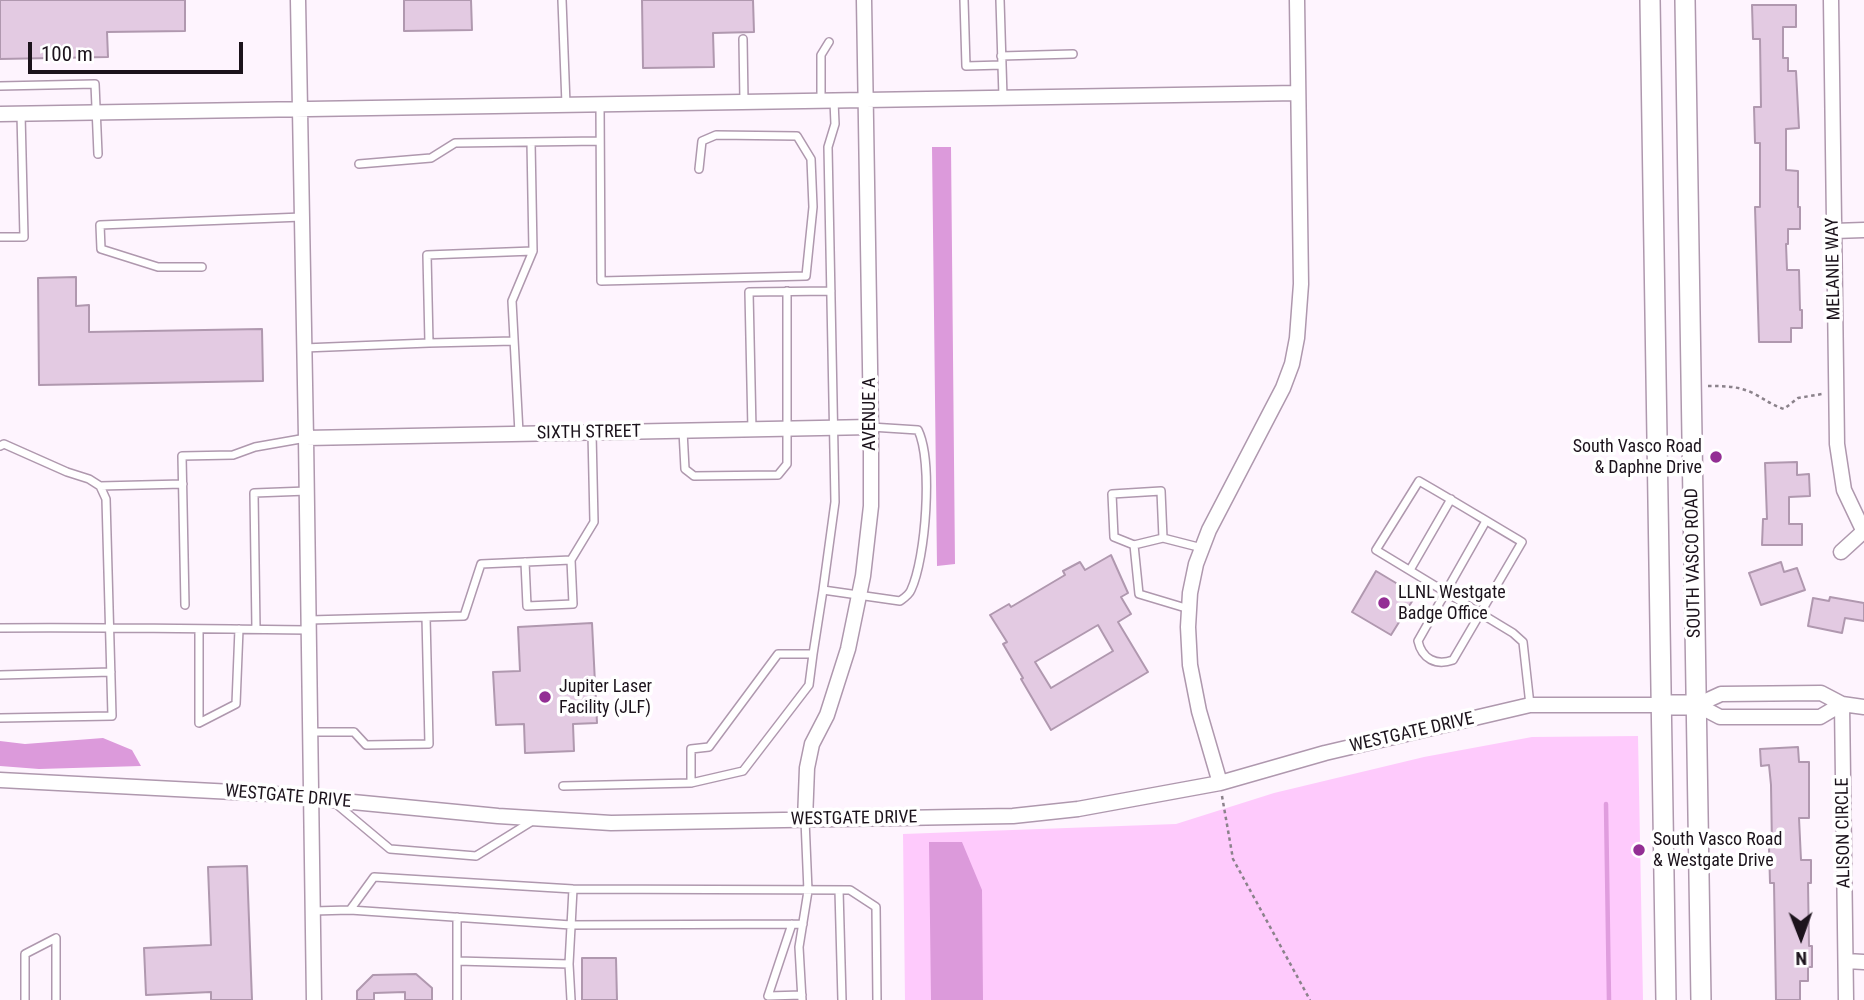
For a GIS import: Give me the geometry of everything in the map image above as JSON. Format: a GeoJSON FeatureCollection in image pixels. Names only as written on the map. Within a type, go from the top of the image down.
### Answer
{"type":"FeatureCollection","features":[{"type":"Feature","properties":{"kind":"main road","name":"SOUTH VASCO ROAD"},"geometry":{"type":"LineString","coordinates":[[1650,0],[1666,1000]]}},
{"type":"Feature","properties":{"kind":"main road","name":"SOUTH VASCO ROAD"},"geometry":{"type":"LineString","coordinates":[[1685,0],[1701,1000]]}},
{"type":"Feature","properties":{"kind":"main road","name":"WESTGATE DRIVE"},"geometry":{"type":"LineString","coordinates":[[1661,705],[1697,705]]}},
{"type":"Feature","properties":{"kind":"street"},"geometry":{"type":"LineString","coordinates":[[298,0],[314,1000]]}},
{"type":"Feature","properties":{"kind":"street","name":"AVENUE A"},"geometry":{"type":"LineString","coordinates":[[805,820],[807,768],[812,744],[827,715],[848,649],[863,576],[871,506],[864,0]]}},
{"type":"Feature","properties":{"kind":"street"},"geometry":{"type":"LineString","coordinates":[[1220,783],[1199,711],[1190,665],[1189,609],[1196,564],[1209,530],[1283,388],[1297,338],[1301,284],[1297,0]]}},
{"type":"Feature","properties":{"kind":"street","name":"MELANIE WAY"},"geometry":{"type":"LineString","coordinates":[[1831,0],[1837,444],[1844,491],[1864,532]]}},
{"type":"Feature","properties":{"kind":"street"},"geometry":{"type":"LineString","coordinates":[[0,114],[1298,93]]}},
{"type":"Feature","properties":{"kind":"street"},"geometry":{"type":"LineString","coordinates":[[1834,231],[1864,230]]}},
{"type":"Feature","properties":{"kind":"street","name":"SIXTH STREET"},"geometry":{"type":"LineString","coordinates":[[306,438],[871,427]]}},
{"type":"Feature","properties":{"kind":"street"},"geometry":{"type":"LineString","coordinates":[[1841,552],[1864,532]]}},
{"type":"Feature","properties":{"kind":"street"},"geometry":{"type":"LineString","coordinates":[[1697,705],[1721,694],[1821,693],[1842,705],[1864,707]]}},
{"type":"Feature","properties":{"kind":"street","name":"WESTGATE DRIVE"},"geometry":{"type":"LineString","coordinates":[[0,780],[312,796],[332,800],[611,823],[1013,816],[1079,809],[1220,783],[1325,753],[1530,705],[1661,705]]}},
{"type":"Feature","properties":{"kind":"street"},"geometry":{"type":"LineString","coordinates":[[1697,705],[1720,717],[1820,717],[1842,705]]}},
{"type":"Feature","properties":{"kind":"street","name":"ALISON CIRCLE"},"geometry":{"type":"LineString","coordinates":[[1842,705],[1846,1000]]}},
{"type":"Feature","properties":{"kind":"street"},"geometry":{"type":"LineString","coordinates":[[1846,961],[1864,962]]}},
{"type":"Feature","properties":{"kind":"lane"},"geometry":{"type":"LineString","coordinates":[[562,0],[566,105]]}},
{"type":"Feature","properties":{"kind":"lane"},"geometry":{"type":"LineString","coordinates":[[964,0],[966,66],[1002,65]]}},
{"type":"Feature","properties":{"kind":"lane"},"geometry":{"type":"LineString","coordinates":[[1000,0],[1003,98]]}},
{"type":"Feature","properties":{"kind":"lane"},"geometry":{"type":"LineString","coordinates":[[743,39],[744,102]]}},
{"type":"Feature","properties":{"kind":"lane"},"geometry":{"type":"LineString","coordinates":[[563,786],[691,783],[743,771],[809,685],[835,502],[828,147],[835,124],[828,101],[821,55],[829,42]]}},
{"type":"Feature","properties":{"kind":"lane"},"geometry":{"type":"LineString","coordinates":[[1001,56],[1073,54]]}},
{"type":"Feature","properties":{"kind":"lane"},"geometry":{"type":"LineString","coordinates":[[0,86],[95,84],[98,154]]}},
{"type":"Feature","properties":{"kind":"lane"},"geometry":{"type":"LineString","coordinates":[[600,105],[601,281],[806,276],[813,206],[811,159],[797,136],[716,135],[702,141],[699,169]]}},
{"type":"Feature","properties":{"kind":"lane"},"geometry":{"type":"LineString","coordinates":[[0,237],[24,237],[21,114]]}},
{"type":"Feature","properties":{"kind":"lane"},"geometry":{"type":"LineString","coordinates":[[359,164],[430,158],[455,143],[600,141]]}},
{"type":"Feature","properties":{"kind":"lane"},"geometry":{"type":"LineString","coordinates":[[519,434],[512,301],[533,250],[531,142]]}},
{"type":"Feature","properties":{"kind":"lane"},"geometry":{"type":"LineString","coordinates":[[202,267],[158,267],[101,249],[100,225],[302,217]]}},
{"type":"Feature","properties":{"kind":"lane"},"geometry":{"type":"LineString","coordinates":[[429,343],[427,254],[533,250]]}},
{"type":"Feature","properties":{"kind":"lane"},"geometry":{"type":"LineString","coordinates":[[683,431],[685,469],[694,475],[778,475],[787,464],[787,291]]}},
{"type":"Feature","properties":{"kind":"lane"},"geometry":{"type":"LineString","coordinates":[[752,429],[749,292],[831,291]]}},
{"type":"Feature","properties":{"kind":"lane"},"geometry":{"type":"LineString","coordinates":[[304,348],[514,341]]}},
{"type":"Feature","properties":{"kind":"lane"},"geometry":{"type":"LineString","coordinates":[[823,590],[900,601],[911,592],[921,558],[925,509],[923,440],[918,430],[871,427]]}},
{"type":"Feature","properties":{"kind":"lane"},"geometry":{"type":"LineString","coordinates":[[525,562],[527,606],[573,604],[571,560],[594,522],[592,433]]}},
{"type":"Feature","properties":{"kind":"lane"},"geometry":{"type":"LineString","coordinates":[[185,606],[182,456],[233,455],[255,447],[306,438]]}},
{"type":"Feature","properties":{"kind":"lane"},"geometry":{"type":"LineString","coordinates":[[0,718],[112,716],[106,499],[100,486],[89,479],[1,444]]}},
{"type":"Feature","properties":{"kind":"lane"},"geometry":{"type":"LineString","coordinates":[[1486,521],[1445,591],[1418,641],[1424,655],[1430,660],[1453,660],[1480,613],[1522,542],[1419,481],[1376,550],[1445,591],[1480,613],[1513,633],[1523,642],[1530,705]]}},
{"type":"Feature","properties":{"kind":"lane"},"geometry":{"type":"LineString","coordinates":[[100,486],[183,484]]}},
{"type":"Feature","properties":{"kind":"lane"},"geometry":{"type":"LineString","coordinates":[[256,629],[254,493],[307,491]]}},
{"type":"Feature","properties":{"kind":"lane"},"geometry":{"type":"LineString","coordinates":[[1163,538],[1161,491],[1112,494],[1114,537],[1134,545],[1163,538],[1202,548]]}},
{"type":"Feature","properties":{"kind":"lane"},"geometry":{"type":"LineString","coordinates":[[1410,570],[1451,499]]}},
{"type":"Feature","properties":{"kind":"lane"},"geometry":{"type":"LineString","coordinates":[[1134,545],[1139,594],[1189,609]]}},
{"type":"Feature","properties":{"kind":"lane"},"geometry":{"type":"LineString","coordinates":[[0,628],[256,629],[464,616],[481,564],[571,560]]}},
{"type":"Feature","properties":{"kind":"lane"},"geometry":{"type":"LineString","coordinates":[[310,732],[354,732],[366,745],[429,744],[426,617]]}},
{"type":"Feature","properties":{"kind":"lane"},"geometry":{"type":"LineString","coordinates":[[199,629],[199,723],[236,704],[239,629]]}},
{"type":"Feature","properties":{"kind":"lane"},"geometry":{"type":"LineString","coordinates":[[691,783],[691,749],[709,747],[778,654],[813,654]]}},
{"type":"Feature","properties":{"kind":"lane"},"geometry":{"type":"LineString","coordinates":[[0,675],[111,672]]}},
{"type":"Feature","properties":{"kind":"lane"},"geometry":{"type":"LineString","coordinates":[[332,800],[390,849],[477,856],[536,818]]}},
{"type":"Feature","properties":{"kind":"lane"},"geometry":{"type":"LineString","coordinates":[[792,924],[767,998],[802,998],[799,947],[808,891],[805,820]]}},
{"type":"Feature","properties":{"kind":"lane"},"geometry":{"type":"LineString","coordinates":[[350,911],[374,877],[573,889],[850,890],[876,907],[877,1000]]}},
{"type":"Feature","properties":{"kind":"lane"},"geometry":{"type":"LineString","coordinates":[[571,1000],[569,964],[573,889]]}},
{"type":"Feature","properties":{"kind":"lane"},"geometry":{"type":"LineString","coordinates":[[839,890],[842,1000]]}},
{"type":"Feature","properties":{"kind":"lane"},"geometry":{"type":"LineString","coordinates":[[313,911],[571,925],[803,924]]}},
{"type":"Feature","properties":{"kind":"lane"},"geometry":{"type":"LineString","coordinates":[[457,917],[457,1000]]}},
{"type":"Feature","properties":{"kind":"lane"},"geometry":{"type":"LineString","coordinates":[[25,1000],[25,954],[56,938],[56,1000]]}},
{"type":"Feature","properties":{"kind":"lane"},"geometry":{"type":"LineString","coordinates":[[457,961],[569,964]]}},
{"type":"Feature","properties":{"kind":"path"},"geometry":{"type":"LineString","coordinates":[[1691,387],[1731,386],[1746,390],[1770,405],[1784,409],[1798,398],[1836,392]]}},
{"type":"Feature","properties":{"kind":"path"},"geometry":{"type":"LineString","coordinates":[[1220,783],[1233,859],[1310,1000]]}},
{"type":"Feature","properties":{"kind":"shaded area"},"geometry":{"type":"Polygon","coordinates":[[[932,147],[951,147],[955,564],[937,566],[932,147]]]}},
{"type":"Feature","properties":{"kind":"shaded area"},"geometry":{"type":"Polygon","coordinates":[[[1638,736],[1643,1000],[905,1000],[903,834],[1176,824],[1274,793],[1424,757],[1532,737],[1638,736]]]}},
{"type":"Feature","properties":{"kind":"shaded area"},"geometry":{"type":"Polygon","coordinates":[[[103,738],[132,750],[141,766],[39,769],[0,766],[0,741],[25,744],[103,738]]]}},
{"type":"Feature","properties":{"kind":"shaded area"},"geometry":{"type":"Polygon","coordinates":[[[929,842],[962,842],[982,890],[983,1000],[931,1000],[929,842]]]}},
{"type":"Feature","properties":{"kind":"building"},"geometry":{"type":"Polygon","coordinates":[[[0,0],[185,0],[185,31],[107,32],[108,57],[0,59],[0,0]]]}},
{"type":"Feature","properties":{"kind":"building"},"geometry":{"type":"Polygon","coordinates":[[[404,0],[471,0],[472,30],[404,31],[404,0]]]}},
{"type":"Feature","properties":{"kind":"building"},"geometry":{"type":"Polygon","coordinates":[[[642,0],[753,0],[754,32],[713,33],[714,67],[643,68],[642,0]]]}},
{"type":"Feature","properties":{"kind":"building"},"geometry":{"type":"Polygon","coordinates":[[[1752,5],[1796,5],[1796,27],[1783,27],[1783,58],[1788,58],[1788,71],[1796,71],[1799,128],[1786,129],[1786,170],[1798,171],[1800,207],[1800,229],[1788,229],[1786,244],[1787,270],[1799,270],[1802,310],[1802,328],[1791,328],[1791,342],[1759,342],[1755,207],[1760,207],[1760,143],[1755,143],[1754,107],[1761,107],[1760,39],[1753,39],[1752,5]]]}},
{"type":"Feature","properties":{"kind":"building"},"geometry":{"type":"Polygon","coordinates":[[[76,277],[76,306],[89,305],[89,332],[262,329],[263,381],[39,385],[38,278],[76,277]]]}},
{"type":"Feature","properties":{"kind":"building"},"geometry":{"type":"Polygon","coordinates":[[[1797,462],[1797,475],[1809,474],[1810,496],[1789,497],[1789,524],[1802,524],[1802,545],[1762,545],[1763,519],[1767,519],[1765,463],[1797,462]]]}},
{"type":"Feature","properties":{"kind":"building"},"geometry":{"type":"Polygon","coordinates":[[[1111,555],[1128,593],[1121,597],[1131,614],[1118,622],[1148,672],[1051,730],[1021,679],[1023,678],[1003,644],[1007,642],[990,615],[1009,604],[1011,607],[1065,575],[1063,571],[1080,562],[1085,570],[1111,555]],[[1098,625],[1035,662],[1051,688],[1113,651],[1098,625]]]}},
{"type":"Feature","properties":{"kind":"building"},"geometry":{"type":"Polygon","coordinates":[[[1781,562],[1784,572],[1797,568],[1805,590],[1761,605],[1749,573],[1781,562]]]}},
{"type":"Feature","properties":{"kind":"building","name":"LLNL Westgate Badge Office"},"geometry":{"type":"Polygon","coordinates":[[[1376,571],[1416,595],[1391,635],[1352,612],[1376,571]]]}},
{"type":"Feature","properties":{"kind":"building"},"geometry":{"type":"Polygon","coordinates":[[[1830,597],[1864,603],[1864,621],[1845,618],[1842,633],[1808,626],[1813,598],[1829,601],[1830,597]]]}},
{"type":"Feature","properties":{"kind":"building","name":"Jupiter Laser Facility (JLF)"},"geometry":{"type":"Polygon","coordinates":[[[592,623],[597,723],[573,724],[574,751],[525,753],[524,724],[496,725],[493,672],[520,671],[518,627],[592,623]]]}},
{"type":"Feature","properties":{"kind":"building"},"geometry":{"type":"Polygon","coordinates":[[[1798,747],[1799,762],[1809,762],[1809,818],[1799,818],[1801,860],[1811,860],[1811,883],[1808,883],[1812,967],[1808,967],[1808,981],[1800,981],[1800,1000],[1776,1000],[1774,883],[1770,883],[1769,847],[1772,847],[1771,785],[1769,765],[1761,766],[1760,749],[1798,747]]]}},
{"type":"Feature","properties":{"kind":"building"},"geometry":{"type":"Polygon","coordinates":[[[247,866],[252,1000],[211,1000],[211,992],[146,995],[144,948],[211,945],[208,867],[247,866]]]}},
{"type":"Feature","properties":{"kind":"building"},"geometry":{"type":"Polygon","coordinates":[[[582,958],[616,958],[617,1000],[582,1000],[582,958]]]}},
{"type":"Feature","properties":{"kind":"building"},"geometry":{"type":"Polygon","coordinates":[[[416,974],[432,988],[432,1000],[405,1000],[405,992],[374,993],[374,1000],[357,1000],[357,991],[373,975],[416,974]]]}},
{"type":"Feature","properties":{"kind":"waterway"},"geometry":{"type":"LineString","coordinates":[[1606,804],[1609,1000]]}},
{"type":"Feature","properties":{"kind":"place","name":"South Vasco Road & Daphne Drive"},"geometry":{"type":"Point","coordinates":[1716,457]}},
{"type":"Feature","properties":{"kind":"place","name":"LLNL Westgate Badge Office"},"geometry":{"type":"Point","coordinates":[1384,603]}},
{"type":"Feature","properties":{"kind":"place","name":"Jupiter Laser Facility (JLF)"},"geometry":{"type":"Point","coordinates":[545,697]}},
{"type":"Feature","properties":{"kind":"place","name":"South Vasco Road & Westgate Drive"},"geometry":{"type":"Point","coordinates":[1639,850]}}]}
